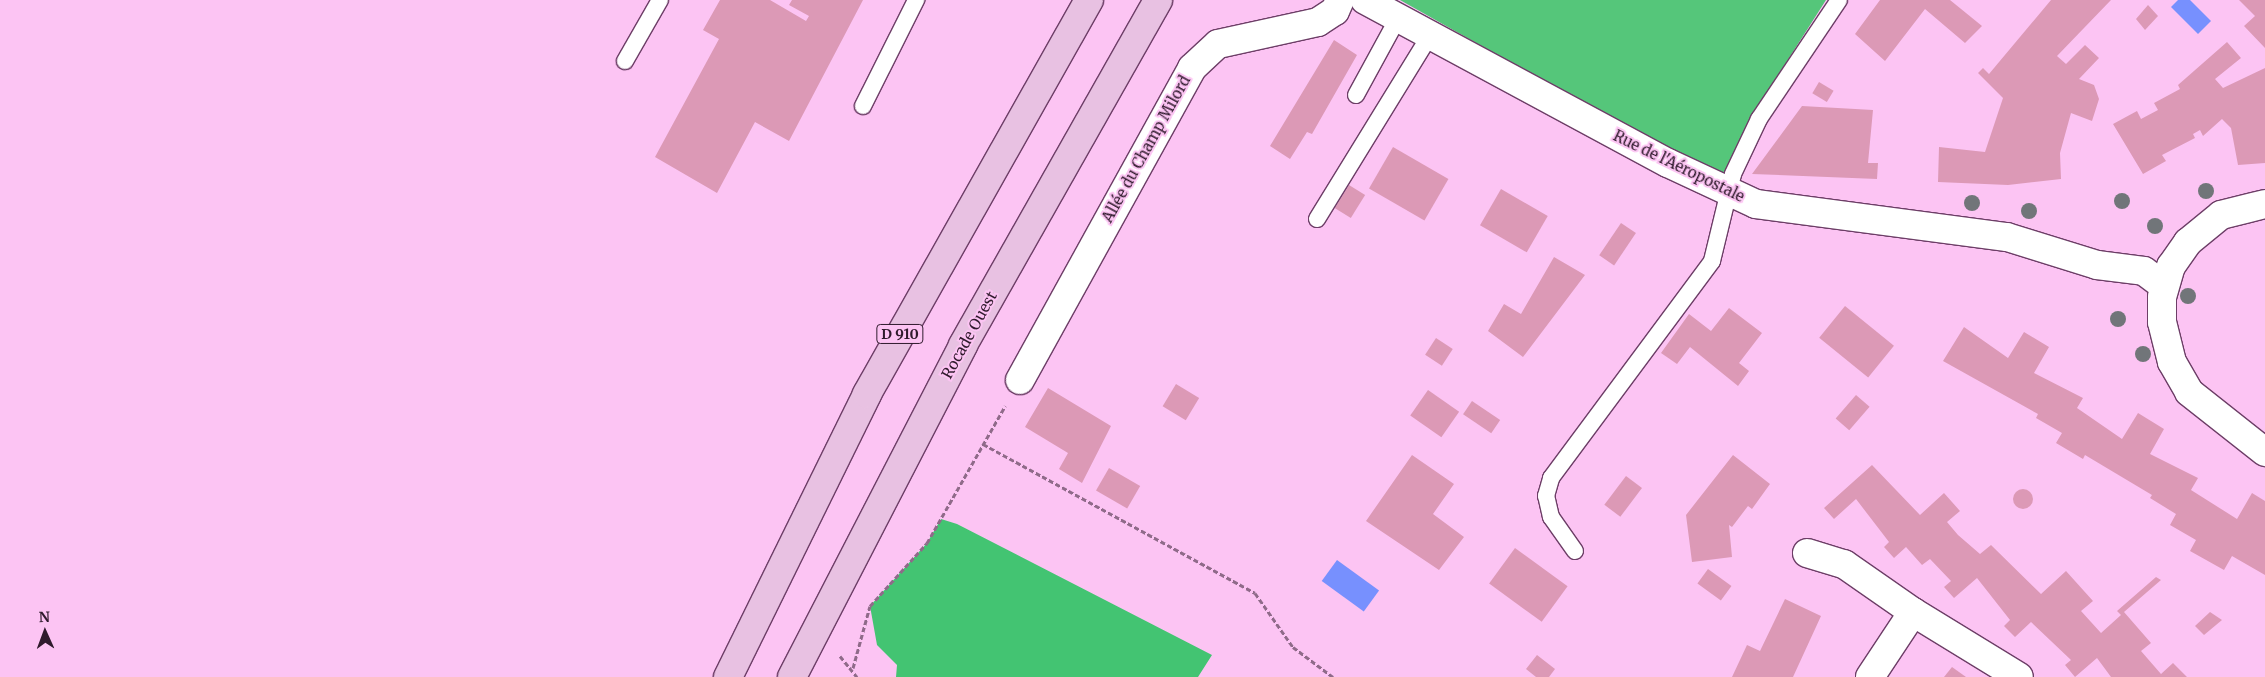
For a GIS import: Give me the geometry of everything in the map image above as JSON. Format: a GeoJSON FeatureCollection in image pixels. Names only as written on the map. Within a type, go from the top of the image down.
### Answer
{"type":"FeatureCollection","features":[{"type":"Feature","properties":{"kind":"main road","name":"D 910"},"geometry":{"type":"LineString","coordinates":[[728,677],[867,394],[1090,0]]}},
{"type":"Feature","properties":{"kind":"main road","name":"Rocade Ouest"},"geometry":{"type":"LineString","coordinates":[[792,677],[963,345],[1161,2]]}},
{"type":"Feature","properties":{"kind":"street","name":"Allée du Champ Milord"},"geometry":{"type":"LineString","coordinates":[[1020,380],[1192,68],[1218,44],[1318,22],[1335,11],[1340,0]]}},
{"type":"Feature","properties":{"kind":"street","name":"Rue de l'Aéropostale"},"geometry":{"type":"LineString","coordinates":[[1365,0],[1730,193],[1756,204],[2007,238],[2097,265],[2144,270],[2164,286]]}},
{"type":"Feature","properties":{"kind":"street"},"geometry":{"type":"LineString","coordinates":[[2265,204],[2221,215],[2188,242],[2164,286],[2162,322],[2172,362],[2189,392],[2208,411],[2265,452]]}},
{"type":"Feature","properties":{"kind":"street"},"geometry":{"type":"LineString","coordinates":[[1807,553],[1844,564],[1913,612],[2020,677]]}},
{"type":"Feature","properties":{"kind":"street"},"geometry":{"type":"LineString","coordinates":[[1870,677],[1913,612]]}},
{"type":"Feature","properties":{"kind":"lane"},"geometry":{"type":"LineString","coordinates":[[625,61],[660,0]]}},
{"type":"Feature","properties":{"kind":"lane"},"geometry":{"type":"LineString","coordinates":[[863,106],[916,0]]}},
{"type":"Feature","properties":{"kind":"lane"},"geometry":{"type":"LineString","coordinates":[[1576,551],[1552,517],[1546,496],[1551,478],[1697,286],[1712,261],[1730,193],[1733,174],[1759,120],[1839,0]]}},
{"type":"Feature","properties":{"kind":"lane"},"geometry":{"type":"LineString","coordinates":[[1356,95],[1398,18]]}},
{"type":"Feature","properties":{"kind":"lane"},"geometry":{"type":"LineString","coordinates":[[1317,219],[1430,35]]}},
{"type":"Feature","properties":{"kind":"path"},"geometry":{"type":"LineString","coordinates":[[853,668],[870,606],[927,543],[1020,380]]}},
{"type":"Feature","properties":{"kind":"path"},"geometry":{"type":"LineString","coordinates":[[983,444],[1255,593],[1293,646],[1333,677]]}},
{"type":"Feature","properties":{"kind":"green space"},"geometry":{"type":"Polygon","coordinates":[[[1400,0],[1826,0],[1747,124],[1723,176],[1663,148],[1400,0]]]}},
{"type":"Feature","properties":{"kind":"green space"},"geometry":{"type":"Polygon","coordinates":[[[941,519],[957,524],[1212,655],[1198,677],[896,677],[897,665],[877,645],[870,606],[927,543],[941,519]]]}},
{"type":"Feature","properties":{"kind":"water"},"geometry":{"type":"Polygon","coordinates":[[[2178,0],[2190,0],[2211,21],[2198,34],[2171,7],[2178,0]]]}},
{"type":"Feature","properties":{"kind":"water"},"geometry":{"type":"Polygon","coordinates":[[[1337,560],[1379,591],[1364,612],[1322,581],[1337,560]]]}},
{"type":"Feature","properties":{"kind":"building"},"geometry":{"type":"Polygon","coordinates":[[[720,0],[770,0],[806,21],[809,16],[789,5],[792,0],[863,0],[789,141],[755,122],[717,193],[655,157],[719,39],[703,30],[720,0]]]}},
{"type":"Feature","properties":{"kind":"building"},"geometry":{"type":"Polygon","coordinates":[[[1880,0],[1950,0],[1982,26],[1965,43],[1925,9],[1885,61],[1855,34],[1880,0]]]}},
{"type":"Feature","properties":{"kind":"building"},"geometry":{"type":"Polygon","coordinates":[[[2051,0],[2111,0],[2057,56],[2066,64],[2085,45],[2099,58],[2079,79],[2094,85],[2099,99],[2092,121],[2071,113],[2060,153],[2061,179],[2008,185],[1938,182],[1939,147],[1985,152],[2003,98],[1978,73],[1983,68],[1989,74],[2051,0]]]}},
{"type":"Feature","properties":{"kind":"building"},"geometry":{"type":"Polygon","coordinates":[[[2239,0],[2265,0],[2265,48],[2244,26],[2255,16],[2239,0]]]}},
{"type":"Feature","properties":{"kind":"building"},"geometry":{"type":"Polygon","coordinates":[[[2148,5],[2158,16],[2145,30],[2136,19],[2148,5]]]}},
{"type":"Feature","properties":{"kind":"building"},"geometry":{"type":"Polygon","coordinates":[[[1334,40],[1357,55],[1312,134],[1307,132],[1290,159],[1270,146],[1334,40]]]}},
{"type":"Feature","properties":{"kind":"building"},"geometry":{"type":"Polygon","coordinates":[[[2227,42],[2241,58],[2215,79],[2223,88],[2265,68],[2265,163],[2238,165],[2231,128],[2222,119],[2203,136],[2200,130],[2193,134],[2195,138],[2162,155],[2166,161],[2143,174],[2113,124],[2137,111],[2141,119],[2158,110],[2154,103],[2180,89],[2178,85],[2227,42]]]}},
{"type":"Feature","properties":{"kind":"building"},"geometry":{"type":"Polygon","coordinates":[[[1819,82],[1834,91],[1827,102],[1812,93],[1819,82]]]}},
{"type":"Feature","properties":{"kind":"building"},"geometry":{"type":"Polygon","coordinates":[[[1802,106],[1873,110],[1868,163],[1878,163],[1877,179],[1752,174],[1802,106]]]}},
{"type":"Feature","properties":{"kind":"building"},"geometry":{"type":"Polygon","coordinates":[[[1393,147],[1448,179],[1424,221],[1369,189],[1393,147]]]}},
{"type":"Feature","properties":{"kind":"building"},"geometry":{"type":"Polygon","coordinates":[[[1349,185],[1365,195],[1351,218],[1335,208],[1349,185]]]}},
{"type":"Feature","properties":{"kind":"building"},"geometry":{"type":"Polygon","coordinates":[[[1501,189],[1548,216],[1527,252],[1480,225],[1501,189]]]}},
{"type":"Feature","properties":{"kind":"building"},"geometry":{"type":"Polygon","coordinates":[[[1621,223],[1636,233],[1614,265],[1599,255],[1621,223]]]}},
{"type":"Feature","properties":{"kind":"building"},"geometry":{"type":"Polygon","coordinates":[[[1554,257],[1585,275],[1523,357],[1488,331],[1504,304],[1521,314],[1554,257]]]}},
{"type":"Feature","properties":{"kind":"building"},"geometry":{"type":"Polygon","coordinates":[[[1845,306],[1894,346],[1868,378],[1819,338],[1845,306]]]}},
{"type":"Feature","properties":{"kind":"building"},"geometry":{"type":"Polygon","coordinates":[[[1729,308],[1762,333],[1739,363],[1749,371],[1738,386],[1690,347],[1677,364],[1661,353],[1689,314],[1711,331],[1729,308]]]}},
{"type":"Feature","properties":{"kind":"building"},"geometry":{"type":"Polygon","coordinates":[[[1964,327],[2008,358],[2024,332],[2049,347],[2034,373],[2083,398],[2077,408],[2122,439],[2138,413],[2164,429],[2150,454],[2198,478],[2191,490],[2237,519],[2252,493],[2265,501],[2265,575],[2232,556],[2224,570],[2190,551],[2196,540],[2170,525],[2176,514],[2150,498],[2152,495],[2085,455],[2083,459],[2056,443],[2062,433],[2036,418],[2038,414],[1943,361],[1964,327]]]}},
{"type":"Feature","properties":{"kind":"building"},"geometry":{"type":"Polygon","coordinates":[[[1436,338],[1453,349],[1442,366],[1425,355],[1436,338]]]}},
{"type":"Feature","properties":{"kind":"building"},"geometry":{"type":"Polygon","coordinates":[[[1176,384],[1199,398],[1186,420],[1163,406],[1176,384]]]}},
{"type":"Feature","properties":{"kind":"building"},"geometry":{"type":"Polygon","coordinates":[[[1048,388],[1111,426],[1082,483],[1059,469],[1068,453],[1025,427],[1048,388]]]}},
{"type":"Feature","properties":{"kind":"building"},"geometry":{"type":"Polygon","coordinates":[[[1428,390],[1459,412],[1441,437],[1410,415],[1428,390]]]}},
{"type":"Feature","properties":{"kind":"building"},"geometry":{"type":"Polygon","coordinates":[[[1856,395],[1870,407],[1849,430],[1836,418],[1856,395]]]}},
{"type":"Feature","properties":{"kind":"building"},"geometry":{"type":"Polygon","coordinates":[[[1472,401],[1500,420],[1491,433],[1463,414],[1472,401]]]}},
{"type":"Feature","properties":{"kind":"building"},"geometry":{"type":"Polygon","coordinates":[[[1412,455],[1454,484],[1433,514],[1464,537],[1439,570],[1366,521],[1412,455]]]}},
{"type":"Feature","properties":{"kind":"building"},"geometry":{"type":"Polygon","coordinates":[[[1733,455],[1770,484],[1752,509],[1748,506],[1732,527],[1729,525],[1732,557],[1692,562],[1686,515],[1733,455]]]}},
{"type":"Feature","properties":{"kind":"building"},"geometry":{"type":"Polygon","coordinates":[[[1872,465],[1920,515],[1944,493],[1960,511],[1947,522],[1958,535],[1980,554],[1991,545],[2041,594],[2066,571],[2093,601],[2081,611],[2101,633],[2121,615],[2117,611],[2156,577],[2161,580],[2124,612],[2151,643],[2141,651],[2161,674],[2173,663],[2187,677],[2111,677],[2097,658],[2075,677],[2065,665],[2071,660],[2031,622],[2015,637],[2004,626],[2010,620],[1977,578],[1954,598],[1944,587],[1951,581],[1930,559],[1922,565],[1906,547],[1894,558],[1884,547],[1889,542],[1856,499],[1834,519],[1824,508],[1872,465]]]}},
{"type":"Feature","properties":{"kind":"building"},"geometry":{"type":"Polygon","coordinates":[[[1109,468],[1140,486],[1127,509],[1096,491],[1109,468]]]}},
{"type":"Feature","properties":{"kind":"building"},"geometry":{"type":"Polygon","coordinates":[[[1626,476],[1642,488],[1620,517],[1604,505],[1626,476]]]}},
{"type":"Feature","properties":{"kind":"building"},"geometry":{"type":"Polygon","coordinates":[[[2023,489],[2030,492],[2033,499],[2030,506],[2023,509],[2016,506],[2013,499],[2016,492],[2023,489]]]}},
{"type":"Feature","properties":{"kind":"building"},"geometry":{"type":"Polygon","coordinates":[[[1515,548],[1568,586],[1542,622],[1489,584],[1515,548]]]}},
{"type":"Feature","properties":{"kind":"building"},"geometry":{"type":"Polygon","coordinates":[[[1708,569],[1731,586],[1721,601],[1697,584],[1708,569]]]}},
{"type":"Feature","properties":{"kind":"building"},"geometry":{"type":"Polygon","coordinates":[[[1785,599],[1821,616],[1793,677],[1732,677],[1747,645],[1760,651],[1785,599]]]}},
{"type":"Feature","properties":{"kind":"building"},"geometry":{"type":"Polygon","coordinates":[[[2210,612],[2222,620],[2204,635],[2195,626],[2210,612]]]}},
{"type":"Feature","properties":{"kind":"building"},"geometry":{"type":"Polygon","coordinates":[[[1537,655],[1555,669],[1549,677],[1536,677],[1526,669],[1537,655]]]}},
{"type":"Feature","properties":{"kind":"building"},"geometry":{"type":"Polygon","coordinates":[[[1952,667],[1966,677],[1944,677],[1952,667]]]}}]}
